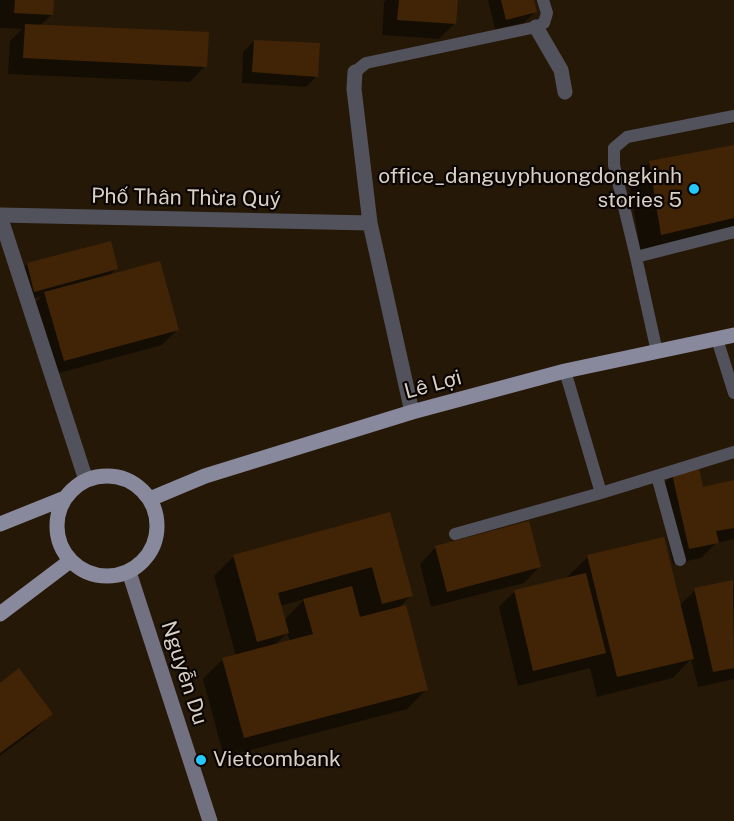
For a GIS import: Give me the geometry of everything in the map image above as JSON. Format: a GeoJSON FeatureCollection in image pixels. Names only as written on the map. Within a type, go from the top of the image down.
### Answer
{"type":"FeatureCollection","features":[{"type":"Feature","properties":{"kind":"main road","name":"Lê Lợi"},"geometry":{"type":"LineString","coordinates":[[150,499],[205,476],[412,412],[565,371],[734,335]]}},
{"type":"Feature","properties":{"kind":"main road"},"geometry":{"type":"LineString","coordinates":[[103,476],[121,478],[137,486],[150,499],[157,514],[158,532],[153,549],[143,562],[129,572],[108,577],[87,573],[70,561],[60,547],[56,531],[58,514],[65,498],[86,480],[103,476]]}},
{"type":"Feature","properties":{"kind":"main road"},"geometry":{"type":"LineString","coordinates":[[0,524],[65,498]]}},
{"type":"Feature","properties":{"kind":"main road"},"geometry":{"type":"LineString","coordinates":[[0,614],[70,561]]}},
{"type":"Feature","properties":{"kind":"main road","name":"Nguyễn Du"},"geometry":{"type":"LineString","coordinates":[[129,572],[210,821]]}},
{"type":"Feature","properties":{"kind":"street"},"geometry":{"type":"LineString","coordinates":[[536,27],[561,70],[565,92]]}},
{"type":"Feature","properties":{"kind":"street"},"geometry":{"type":"LineString","coordinates":[[356,72],[354,89],[370,223],[412,412]]}},
{"type":"Feature","properties":{"kind":"street"},"geometry":{"type":"LineString","coordinates":[[0,215],[86,480]]}},
{"type":"Feature","properties":{"kind":"street","name":"Phố Thân Thừa Quý"},"geometry":{"type":"LineString","coordinates":[[0,215],[370,223]]}},
{"type":"Feature","properties":{"kind":"lane"},"geometry":{"type":"LineString","coordinates":[[356,72],[366,63],[536,27],[544,22],[547,13],[543,0]]}},
{"type":"Feature","properties":{"kind":"lane"},"geometry":{"type":"LineString","coordinates":[[657,352],[614,165],[614,148],[627,137],[734,116]]}},
{"type":"Feature","properties":{"kind":"lane"},"geometry":{"type":"LineString","coordinates":[[636,257],[734,232]]}},
{"type":"Feature","properties":{"kind":"lane"},"geometry":{"type":"LineString","coordinates":[[717,339],[734,393]]}},
{"type":"Feature","properties":{"kind":"lane"},"geometry":{"type":"LineString","coordinates":[[565,371],[601,494]]}},
{"type":"Feature","properties":{"kind":"lane"},"geometry":{"type":"LineString","coordinates":[[455,534],[601,494],[734,453]]}},
{"type":"Feature","properties":{"kind":"lane"},"geometry":{"type":"LineString","coordinates":[[657,476],[680,560]]}},
{"type":"Feature","properties":{"kind":"building"},"geometry":{"type":"Polygon","coordinates":[[[15,0],[54,0],[53,15],[14,13],[15,0]]]}},
{"type":"Feature","properties":{"kind":"building"},"geometry":{"type":"Polygon","coordinates":[[[399,0],[458,0],[456,24],[397,20],[399,0]]]}},
{"type":"Feature","properties":{"kind":"building"},"geometry":{"type":"Polygon","coordinates":[[[501,0],[534,0],[537,12],[506,20],[501,0]]]}},
{"type":"Feature","properties":{"kind":"building"},"geometry":{"type":"Polygon","coordinates":[[[25,24],[209,32],[207,67],[23,58],[25,24]]]}},
{"type":"Feature","properties":{"kind":"building"},"geometry":{"type":"Polygon","coordinates":[[[254,40],[320,43],[318,77],[252,72],[254,40]]]}},
{"type":"Feature","properties":{"kind":"building","name":"office_danguyphuongdongkinh stories 5"},"geometry":{"type":"Polygon","coordinates":[[[734,145],[734,218],[661,235],[649,161],[734,145]]]}},
{"type":"Feature","properties":{"kind":"building"},"geometry":{"type":"Polygon","coordinates":[[[111,241],[118,269],[34,292],[27,263],[111,241]]]}},
{"type":"Feature","properties":{"kind":"building"},"geometry":{"type":"Polygon","coordinates":[[[160,261],[179,330],[64,361],[44,292],[160,261]]]}},
{"type":"Feature","properties":{"kind":"building"},"geometry":{"type":"Polygon","coordinates":[[[699,468],[703,487],[734,480],[734,528],[716,531],[719,543],[689,549],[672,474],[699,468]]]}},
{"type":"Feature","properties":{"kind":"building"},"geometry":{"type":"Polygon","coordinates":[[[390,512],[413,596],[382,604],[372,567],[278,593],[289,633],[257,642],[233,555],[390,512]]]}},
{"type":"Feature","properties":{"kind":"building"},"geometry":{"type":"Polygon","coordinates":[[[529,521],[541,567],[447,592],[435,546],[529,521]]]}},
{"type":"Feature","properties":{"kind":"building"},"geometry":{"type":"Polygon","coordinates":[[[664,537],[694,659],[617,677],[587,555],[664,537]]]}},
{"type":"Feature","properties":{"kind":"building"},"geometry":{"type":"Polygon","coordinates":[[[586,573],[606,653],[533,671],[514,590],[586,573]]]}},
{"type":"Feature","properties":{"kind":"building"},"geometry":{"type":"Polygon","coordinates":[[[733,580],[734,668],[713,672],[694,588],[733,580]]]}},
{"type":"Feature","properties":{"kind":"building"},"geometry":{"type":"Polygon","coordinates":[[[352,586],[360,617],[406,605],[428,690],[244,738],[222,658],[313,634],[303,599],[352,586]]]}},
{"type":"Feature","properties":{"kind":"building"},"geometry":{"type":"Polygon","coordinates":[[[19,668],[53,714],[0,753],[0,683],[19,668]]]}},
{"type":"Feature","properties":{"kind":"place","name":"office_danguyphuongdongkinh stories 5"},"geometry":{"type":"Point","coordinates":[694,189]}},
{"type":"Feature","properties":{"kind":"place","name":"Vietcombank"},"geometry":{"type":"Point","coordinates":[201,760]}}]}
